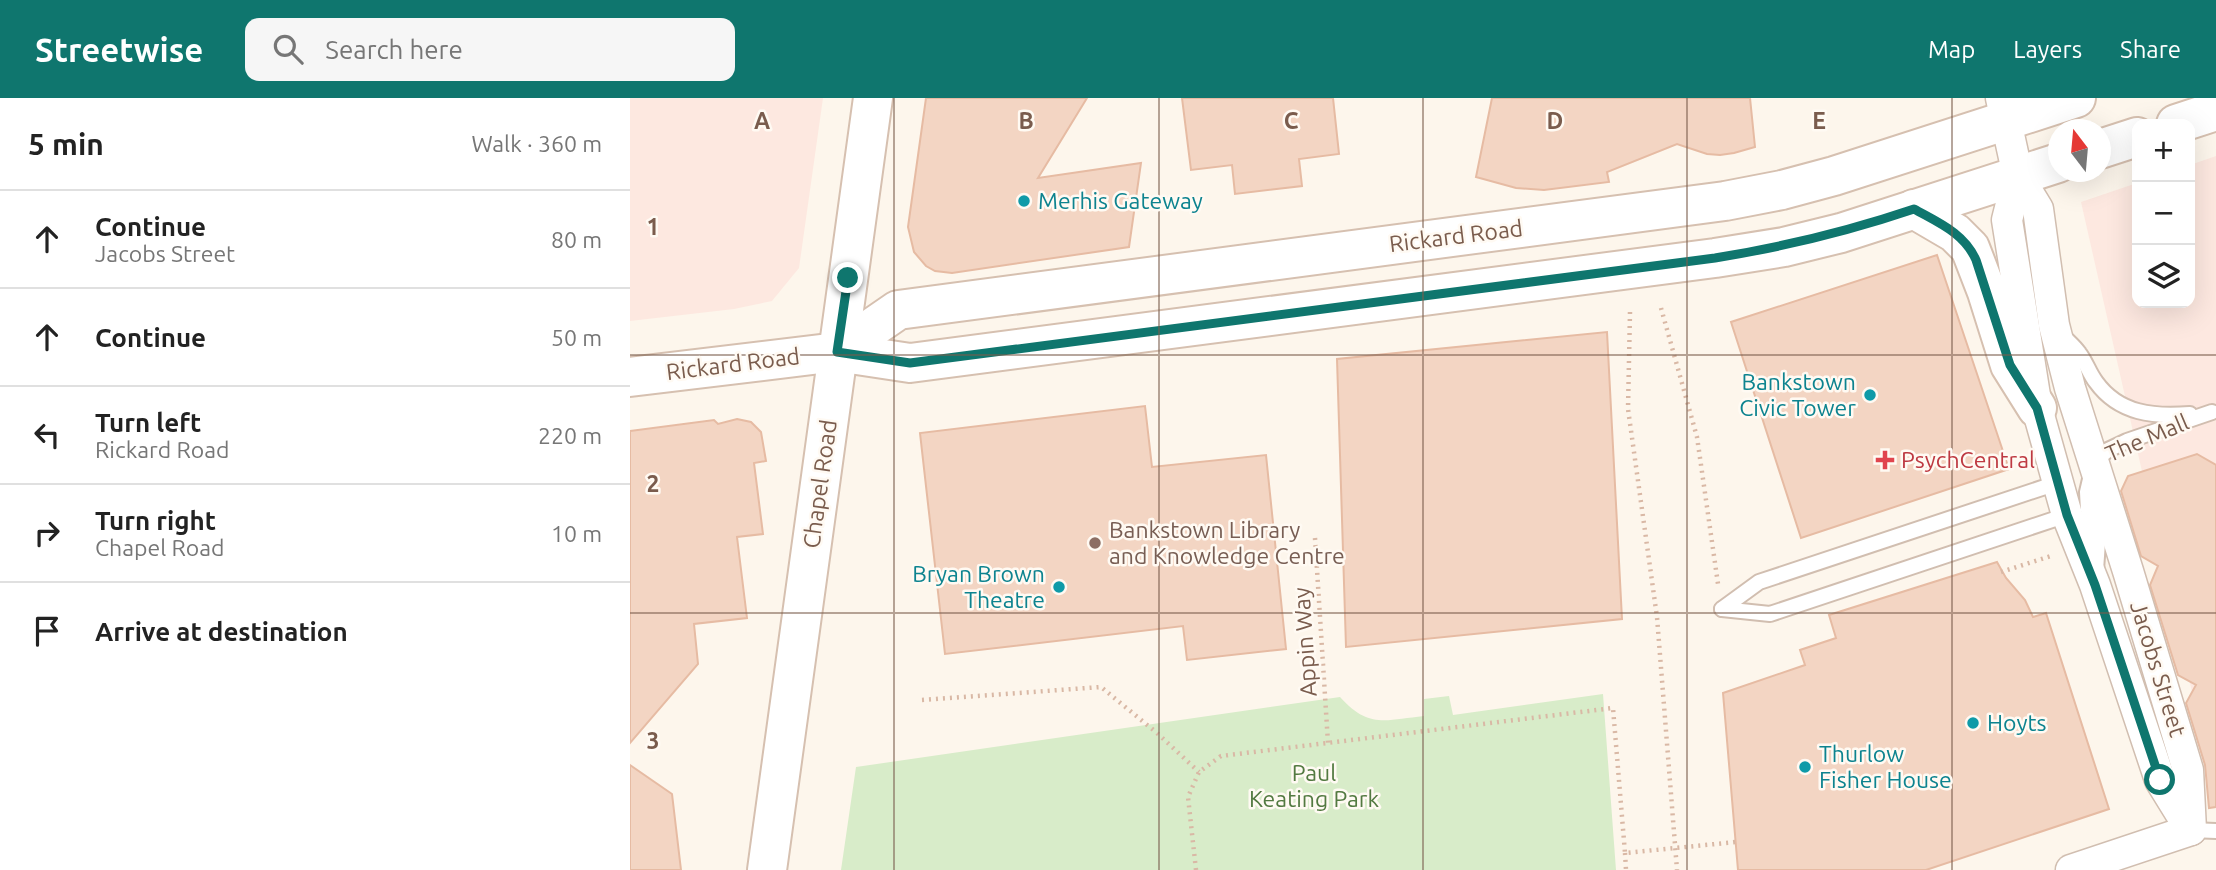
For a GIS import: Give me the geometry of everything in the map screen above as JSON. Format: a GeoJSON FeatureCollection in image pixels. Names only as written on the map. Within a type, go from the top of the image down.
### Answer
{"type":"FeatureCollection","features":[{"type":"Feature","properties":{"kind":"main road","name":"Chapel Road"},"geometry":{"type":"LineString","coordinates":[[767,870],[873,98]]}},
{"type":"Feature","properties":{"kind":"main road","name":"Rickard Road"},"geometry":{"type":"LineString","coordinates":[[837,352],[898,310],[1725,201],[1782,190],[1834,176],[2003,110],[2076,98]]}},
{"type":"Feature","properties":{"kind":"main road"},"geometry":{"type":"LineString","coordinates":[[2191,119],[2216,111]]}},
{"type":"Feature","properties":{"kind":"main road"},"geometry":{"type":"LineString","coordinates":[[2111,146],[2132,139]]}},
{"type":"Feature","properties":{"kind":"main road","name":"Rickard Road"},"geometry":{"type":"LineString","coordinates":[[630,377],[837,352],[910,363],[1636,269],[1784,247],[1841,233],[2048,166]]}},
{"type":"Feature","properties":{"kind":"main road"},"geometry":{"type":"LineString","coordinates":[[1914,209],[1955,233],[1970,248],[2010,365],[2037,408]]}},
{"type":"Feature","properties":{"kind":"street","name":"Jacobs Street"},"geometry":{"type":"LineString","coordinates":[[2003,110],[2018,176],[2038,209],[2054,325],[2070,388],[2204,830]]}},
{"type":"Feature","properties":{"kind":"street","name":"Jacobs Street"},"geometry":{"type":"LineString","coordinates":[[2018,176],[2007,220],[2037,408],[2057,483],[2095,585],[2160,780],[2204,830]]}},
{"type":"Feature","properties":{"kind":"street"},"geometry":{"type":"LineString","coordinates":[[2071,870],[2204,830]]}},
{"type":"Feature","properties":{"kind":"lane","name":"The Mall"},"geometry":{"type":"LineString","coordinates":[[2054,325],[2080,355],[2088,372],[2110,400],[2134,412],[2170,416],[2212,412],[2127,441],[2108,450],[2094,462],[2087,492],[2088,510],[2098,542],[2095,585]]}},
{"type":"Feature","properties":{"kind":"lane"},"geometry":{"type":"LineString","coordinates":[[1722,609],[1759,582],[2057,483]]}},
{"type":"Feature","properties":{"kind":"lane"},"geometry":{"type":"LineString","coordinates":[[1722,609],[1770,614],[2067,515]]}},
{"type":"Feature","properties":{"kind":"path"},"geometry":{"type":"LineString","coordinates":[[1661,308],[1697,437],[1722,609]]}},
{"type":"Feature","properties":{"kind":"path"},"geometry":{"type":"LineString","coordinates":[[1630,312],[1628,409],[1657,617],[1677,870]]}},
{"type":"Feature","properties":{"kind":"path","name":"Appin Way"},"geometry":{"type":"LineString","coordinates":[[1315,538],[1328,743]]}},
{"type":"Feature","properties":{"kind":"path"},"geometry":{"type":"LineString","coordinates":[[2001,572],[2051,556]]}},
{"type":"Feature","properties":{"kind":"path"},"geometry":{"type":"LineString","coordinates":[[922,700],[1101,687],[1199,772]]}},
{"type":"Feature","properties":{"kind":"path"},"geometry":{"type":"LineString","coordinates":[[1196,870],[1188,797],[1199,772],[1221,756],[1614,708],[1626,870]]}},
{"type":"Feature","properties":{"kind":"path"},"geometry":{"type":"LineString","coordinates":[[1625,853],[1736,842]]}},
{"type":"Feature","properties":{"kind":"shaded area"},"geometry":{"type":"Polygon","coordinates":[[[630,98],[823,98],[799,268],[772,301],[734,309],[630,321],[630,98]]]}},
{"type":"Feature","properties":{"kind":"shaded area"},"geometry":{"type":"Polygon","coordinates":[[[2216,156],[2216,798],[2081,202],[2132,185],[2132,308],[2195,308],[2195,163],[2216,156]]]}},
{"type":"Feature","properties":{"kind":"green space","name":"Paul Keating Park"},"geometry":{"type":"Polygon","coordinates":[[[1603,694],[1616,870],[841,870],[856,767],[1340,697],[1360,714],[1388,720],[1424,716],[1424,699],[1449,696],[1453,715],[1603,694]]]}},
{"type":"Feature","properties":{"kind":"building","name":"Merhis Gateway"},"geometry":{"type":"Polygon","coordinates":[[[926,98],[1087,98],[1038,178],[1141,163],[1129,247],[952,273],[935,271],[926,266],[914,252],[908,227],[926,98]]]}},
{"type":"Feature","properties":{"kind":"building"},"geometry":{"type":"Polygon","coordinates":[[[1182,98],[1333,98],[1339,154],[1299,159],[1302,186],[1235,194],[1232,165],[1191,170],[1182,98]]]}},
{"type":"Feature","properties":{"kind":"building"},"geometry":{"type":"Polygon","coordinates":[[[1492,98],[1750,98],[1755,147],[1720,155],[1707,154],[1677,144],[1607,172],[1609,182],[1544,190],[1516,188],[1476,177],[1492,98]]]}},
{"type":"Feature","properties":{"kind":"building","name":"Bankstown Civic Tower"},"geometry":{"type":"Polygon","coordinates":[[[1937,255],[2009,469],[1801,538],[1731,322],[1937,255]]]}},
{"type":"Feature","properties":{"kind":"building"},"geometry":{"type":"Polygon","coordinates":[[[1607,332],[1622,619],[1346,647],[1337,359],[1607,332]]]}},
{"type":"Feature","properties":{"kind":"building"},"geometry":{"type":"Polygon","coordinates":[[[1145,406],[1152,467],[1266,455],[1286,649],[1187,660],[1183,626],[945,654],[920,433],[1145,406]]]}},
{"type":"Feature","properties":{"kind":"building"},"geometry":{"type":"Polygon","coordinates":[[[737,419],[751,422],[761,432],[766,461],[754,463],[763,534],[737,537],[747,618],[694,624],[698,664],[630,743],[630,431],[714,420],[718,424],[737,419]]]}},
{"type":"Feature","properties":{"kind":"building"},"geometry":{"type":"Polygon","coordinates":[[[2197,454],[2216,465],[2216,807],[2209,808],[2205,765],[2186,703],[2196,685],[2178,675],[2150,585],[2158,566],[2141,556],[2121,491],[2128,476],[2197,454]]]}},
{"type":"Feature","properties":{"kind":"building","name":"Hoyts"},"geometry":{"type":"Polygon","coordinates":[[[1997,562],[2006,578],[2025,600],[2033,617],[2046,613],[2109,809],[1926,870],[1738,870],[1723,693],[1805,665],[1800,650],[1836,638],[1829,615],[1997,562]]]}},
{"type":"Feature","properties":{"kind":"building"},"geometry":{"type":"Polygon","coordinates":[[[630,765],[672,794],[681,870],[630,870],[630,765]]]}},
{"type":"Feature","properties":{"kind":"place","name":"Merhis Gateway"},"geometry":{"type":"Point","coordinates":[1024,201]}},
{"type":"Feature","properties":{"kind":"place","name":"Bankstown Civic Tower"},"geometry":{"type":"Point","coordinates":[1870,395]}},
{"type":"Feature","properties":{"kind":"place","name":"PsychCentral"},"geometry":{"type":"Point","coordinates":[1885,460]}},
{"type":"Feature","properties":{"kind":"place","name":"Bankstown Library and Knowledge Centre"},"geometry":{"type":"Point","coordinates":[1095,543]}},
{"type":"Feature","properties":{"kind":"place","name":"Bryan Brown Theatre"},"geometry":{"type":"Point","coordinates":[1059,587]}},
{"type":"Feature","properties":{"kind":"place","name":"Hoyts"},"geometry":{"type":"Point","coordinates":[1973,723]}},
{"type":"Feature","properties":{"kind":"place","name":"Thurlow Fisher House"},"geometry":{"type":"Point","coordinates":[1805,767]}},
{"type":"Feature","properties":{"kind":"route"},"geometry":{"type":"LineString","coordinates":[[848,278],[837,352],[910,363],[1715,258],[1784,247],[1841,233],[1914,209],[1955,233],[1970,248],[1976,260],[2010,365],[2037,408],[2067,515],[2095,585],[2160,780]]}}]}
